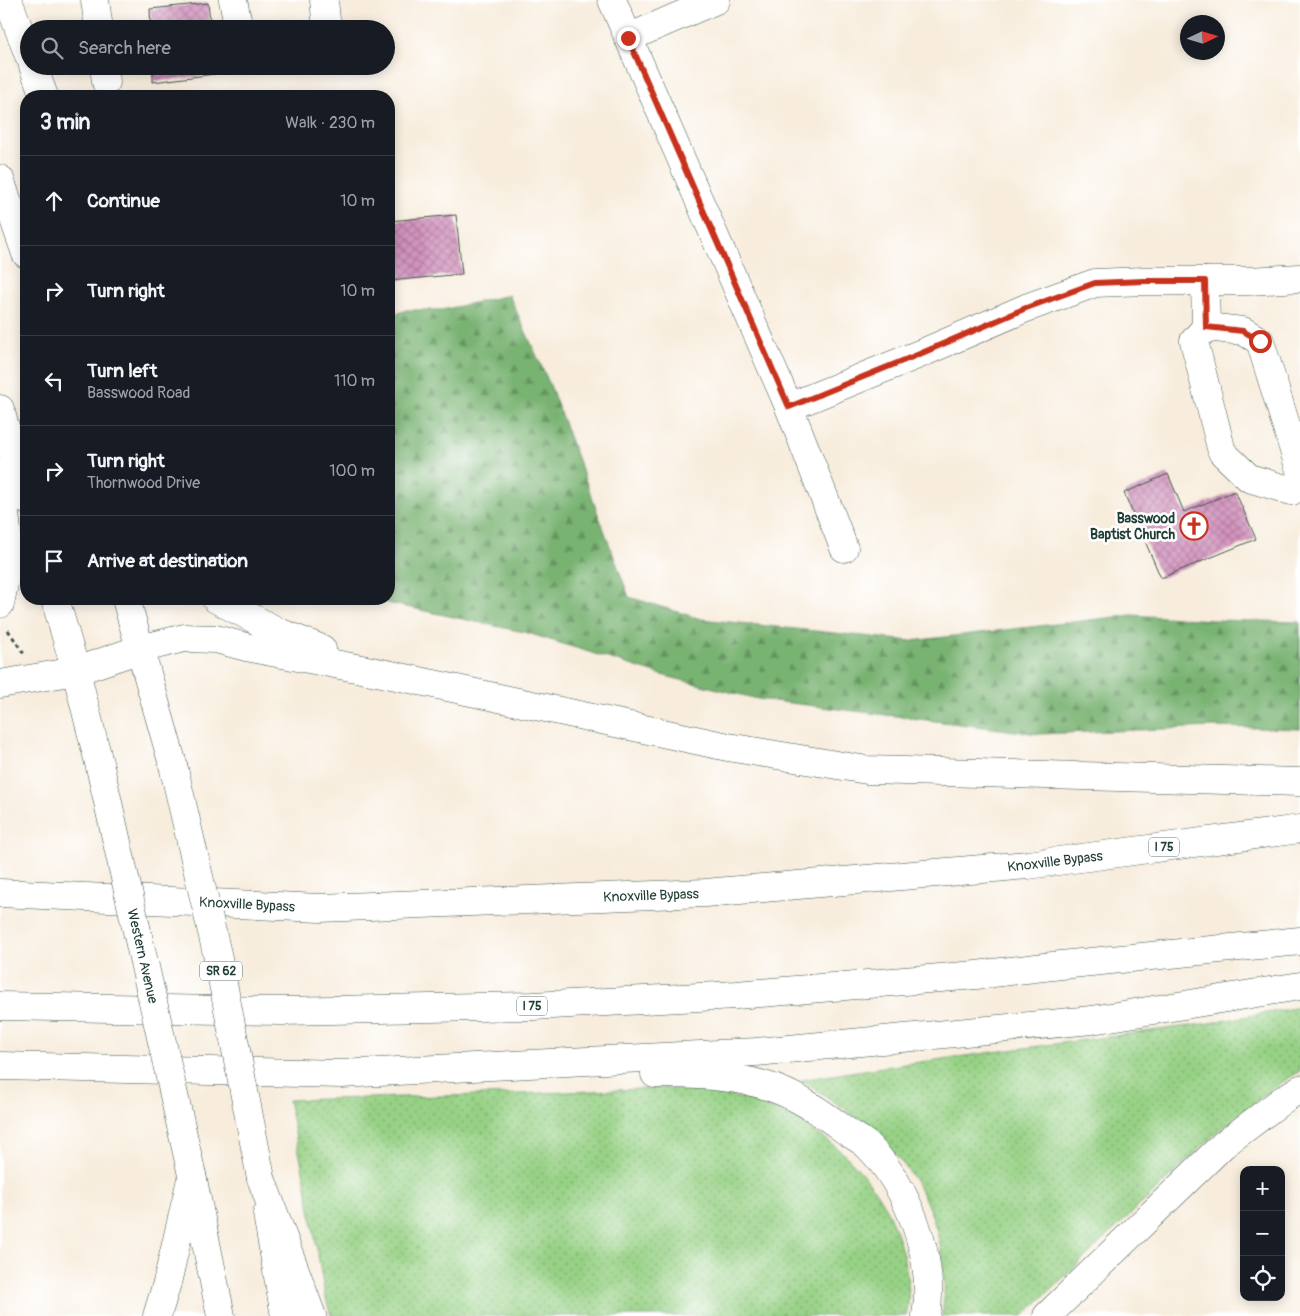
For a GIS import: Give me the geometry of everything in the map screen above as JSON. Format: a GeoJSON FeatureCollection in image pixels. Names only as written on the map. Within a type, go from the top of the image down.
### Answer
{"type":"FeatureCollection","features":[{"type":"Feature","properties":{"kind":"main road"},"geometry":{"type":"LineString","coordinates":[[8,0],[20,32]]}},
{"type":"Feature","properties":{"kind":"main road"},"geometry":{"type":"LineString","coordinates":[[95,0],[98,20]]}},
{"type":"Feature","properties":{"kind":"main road"},"geometry":{"type":"LineString","coordinates":[[233,0],[237,20]]}},
{"type":"Feature","properties":{"kind":"main road"},"geometry":{"type":"LineString","coordinates":[[324,0],[326,20]]}},
{"type":"Feature","properties":{"kind":"main road"},"geometry":{"type":"LineString","coordinates":[[612,0],[789,407],[844,548]]}},
{"type":"Feature","properties":{"kind":"main road"},"geometry":{"type":"LineString","coordinates":[[628,38],[716,0]]}},
{"type":"Feature","properties":{"kind":"main road"},"geometry":{"type":"LineString","coordinates":[[36,75],[42,90]]}},
{"type":"Feature","properties":{"kind":"main road"},"geometry":{"type":"LineString","coordinates":[[0,179],[20,237]]}},
{"type":"Feature","properties":{"kind":"main road"},"geometry":{"type":"LineString","coordinates":[[789,407],[1026,308],[1095,283],[1249,281],[1300,278]]}},
{"type":"Feature","properties":{"kind":"main road"},"geometry":{"type":"LineString","coordinates":[[1205,281],[1200,334],[1222,452],[1249,478],[1292,491],[1300,479]]}},
{"type":"Feature","properties":{"kind":"main road"},"geometry":{"type":"LineString","coordinates":[[1200,334],[1243,331],[1260,341],[1300,470]]}},
{"type":"Feature","properties":{"kind":"main road"},"geometry":{"type":"LineString","coordinates":[[0,409],[20,479]]}},
{"type":"Feature","properties":{"kind":"main road"},"geometry":{"type":"LineString","coordinates":[[0,473],[10,554],[4,617]]}},
{"type":"Feature","properties":{"kind":"main road","name":"Western Avenue"},"geometry":{"type":"LineString","coordinates":[[57,605],[76,671],[100,767],[192,1175],[221,1316]]}},
{"type":"Feature","properties":{"kind":"main road","name":"SR 62"},"geometry":{"type":"LineString","coordinates":[[128,605],[173,765],[218,958],[285,1316]]}},
{"type":"Feature","properties":{"kind":"main road"},"geometry":{"type":"LineString","coordinates":[[227,605],[279,632],[382,673]]}},
{"type":"Feature","properties":{"kind":"main road"},"geometry":{"type":"LineString","coordinates":[[0,684],[76,671],[140,649],[184,638],[216,639],[246,647],[382,673],[728,747],[867,770],[1300,782]]}},
{"type":"Feature","properties":{"kind":"main road","name":"Knoxville Bypass"},"geometry":{"type":"LineString","coordinates":[[0,893],[320,908],[705,893],[1028,865],[1300,830]]}},
{"type":"Feature","properties":{"kind":"main road","name":"I 75"},"geometry":{"type":"LineString","coordinates":[[0,1006],[282,1011],[533,1006],[736,995],[976,975],[1300,941]]}},
{"type":"Feature","properties":{"kind":"main road"},"geometry":{"type":"LineString","coordinates":[[341,1074],[776,1050],[1092,1020],[1300,986]]}},
{"type":"Feature","properties":{"kind":"main road"},"geometry":{"type":"LineString","coordinates":[[0,1066],[341,1074],[705,1074],[764,1085],[807,1103],[867,1145],[893,1177],[905,1199],[917,1230],[927,1266],[929,1301],[926,1316]]}},
{"type":"Feature","properties":{"kind":"main road"},"geometry":{"type":"LineString","coordinates":[[1047,1316],[1223,1145],[1284,1098],[1300,1089]]}},
{"type":"Feature","properties":{"kind":"main road"},"geometry":{"type":"LineString","coordinates":[[157,1316],[192,1175]]}},
{"type":"Feature","properties":{"kind":"main road"},"geometry":{"type":"LineString","coordinates":[[260,1178],[312,1316]]}},
{"type":"Feature","properties":{"kind":"path"},"geometry":{"type":"LineString","coordinates":[[4,617],[28,660]]}},
{"type":"Feature","properties":{"kind":"green space"},"geometry":{"type":"Polygon","coordinates":[[[509,295],[550,385],[629,597],[701,619],[911,641],[1132,615],[1213,620],[1300,622],[1300,729],[1213,727],[1039,734],[758,699],[665,676],[528,633],[395,605],[395,315],[406,310],[442,310],[509,295]]]}},
{"type":"Feature","properties":{"kind":"green space"},"geometry":{"type":"Polygon","coordinates":[[[1300,1007],[1300,1071],[1275,1087],[1215,1134],[1023,1316],[942,1316],[944,1280],[940,1244],[932,1215],[920,1190],[906,1168],[889,1147],[870,1129],[801,1080],[883,1067],[1210,1023],[1300,1007]]]}},
{"type":"Feature","properties":{"kind":"green space"},"geometry":{"type":"Polygon","coordinates":[[[665,1088],[724,1095],[770,1107],[818,1133],[840,1150],[876,1192],[889,1216],[899,1241],[906,1269],[908,1288],[906,1316],[331,1316],[325,1296],[305,1180],[288,1100],[665,1088]]]}},
{"type":"Feature","properties":{"kind":"building"},"geometry":{"type":"Polygon","coordinates":[[[208,3],[210,20],[151,20],[150,9],[208,3]]]}},
{"type":"Feature","properties":{"kind":"building"},"geometry":{"type":"Polygon","coordinates":[[[153,75],[207,75],[153,82],[153,75]]]}},
{"type":"Feature","properties":{"kind":"building"},"geometry":{"type":"Polygon","coordinates":[[[456,215],[462,274],[395,280],[395,220],[456,215]]]}},
{"type":"Feature","properties":{"kind":"building","name":"Basswood Baptist Church"},"geometry":{"type":"Polygon","coordinates":[[[1168,474],[1184,512],[1235,491],[1256,539],[1161,578],[1124,493],[1168,474]]]}},
{"type":"Feature","properties":{"kind":"place","name":"Basswood Baptist Church"},"geometry":{"type":"Point","coordinates":[1194,526]}},
{"type":"Feature","properties":{"kind":"route"},"geometry":{"type":"LineString","coordinates":[[628,38],[789,407],[1026,308],[1095,283],[1205,281],[1206,327],[1243,331],[1260,341]]}}]}
